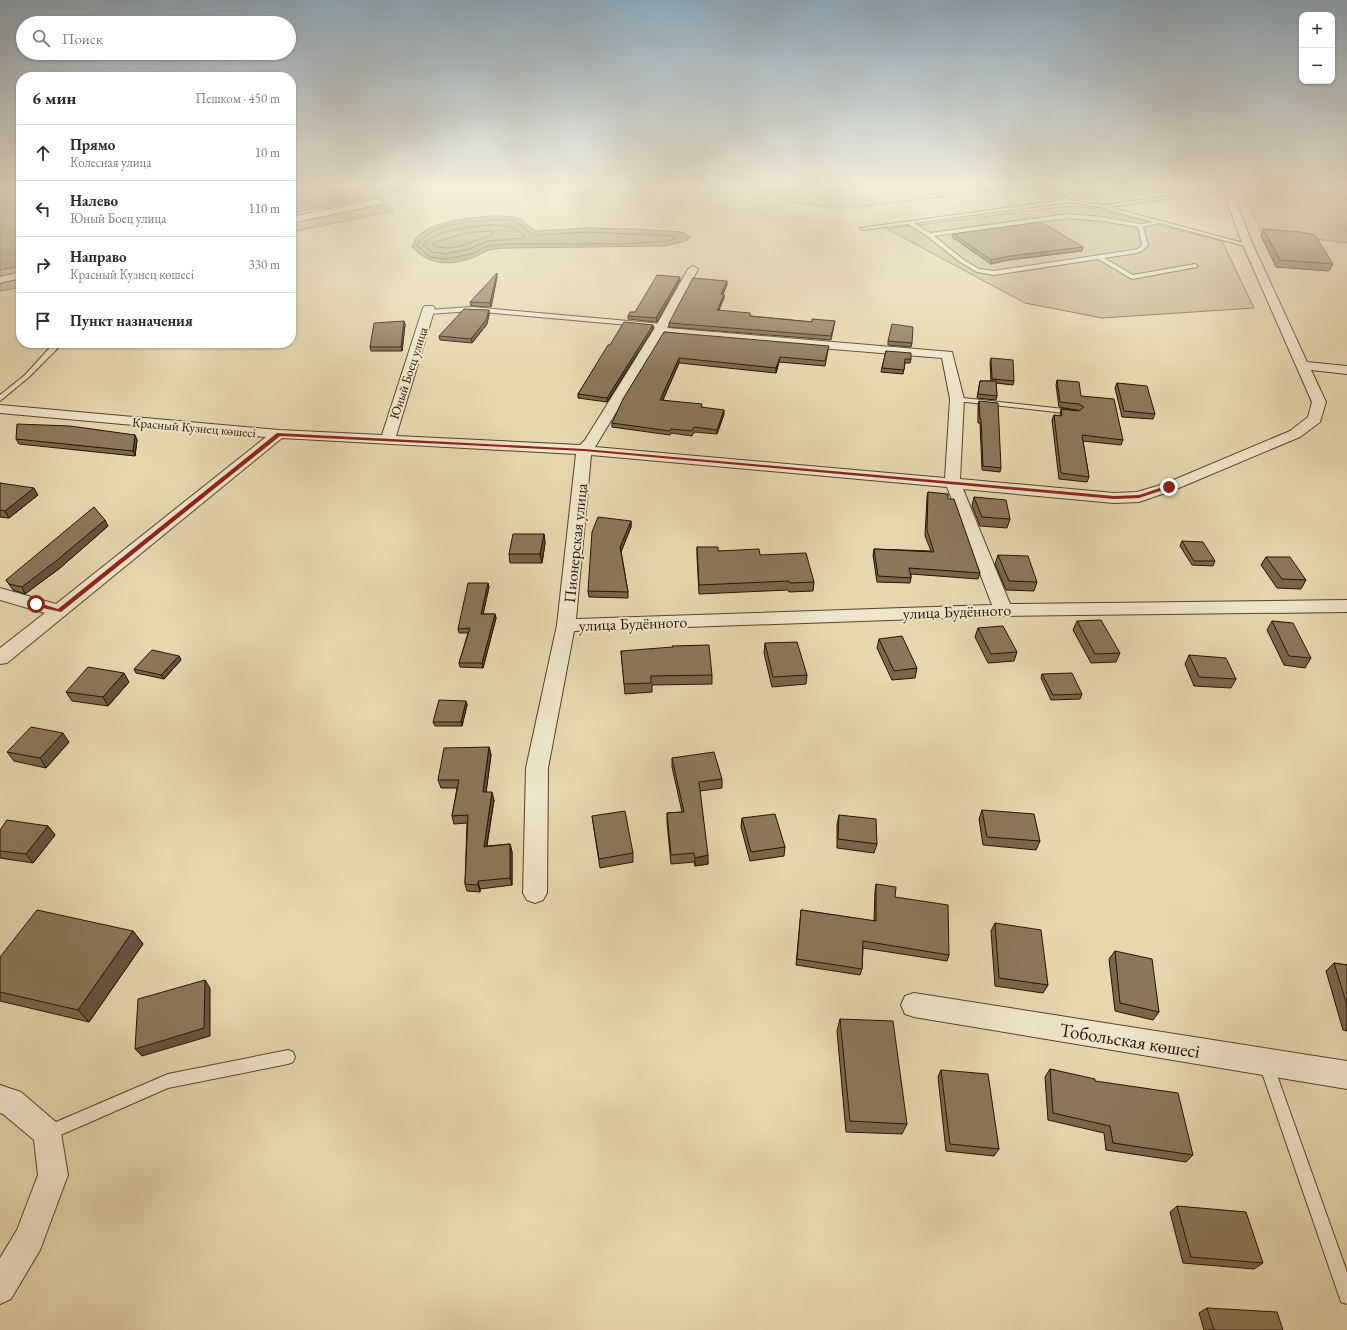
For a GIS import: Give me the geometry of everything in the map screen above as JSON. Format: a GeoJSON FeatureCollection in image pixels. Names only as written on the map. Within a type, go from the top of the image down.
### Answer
{"type":"FeatureCollection","features":[{"type":"Feature","properties":{"kind":"street","name":"Красный Кузнец көшесі"},"geometry":{"type":"LineString","coordinates":[[0,409],[279,434],[584,450],[1114,498],[1139,497],[1169,487],[1295,434],[1315,420],[1318,402],[1249,248]]}},
{"type":"Feature","properties":{"kind":"street"},"geometry":{"type":"LineString","coordinates":[[584,450],[591,442],[660,329],[693,269]]}},
{"type":"Feature","properties":{"kind":"street"},"geometry":{"type":"LineString","coordinates":[[0,280],[16,276]]}},
{"type":"Feature","properties":{"kind":"street","name":"Юный Боец улица"},"geometry":{"type":"LineString","coordinates":[[388,439],[429,310]]}},
{"type":"Feature","properties":{"kind":"street"},"geometry":{"type":"LineString","coordinates":[[660,329],[948,355],[957,399],[952,476],[953,484],[1003,610]]}},
{"type":"Feature","properties":{"kind":"street"},"geometry":{"type":"LineString","coordinates":[[1302,365],[1347,370]]}},
{"type":"Feature","properties":{"kind":"street"},"geometry":{"type":"LineString","coordinates":[[0,658],[279,434]]}},
{"type":"Feature","properties":{"kind":"street","name":"Пионерская улица"},"geometry":{"type":"LineString","coordinates":[[535,893],[537,768],[566,625],[584,450]]}},
{"type":"Feature","properties":{"kind":"street"},"geometry":{"type":"LineString","coordinates":[[0,594],[59,611]]}},
{"type":"Feature","properties":{"kind":"street","name":"улица Будённого"},"geometry":{"type":"LineString","coordinates":[[566,625],[1003,610],[1347,606]]}},
{"type":"Feature","properties":{"kind":"street","name":"Тобольская көшесі"},"geometry":{"type":"LineString","coordinates":[[914,1005],[1347,1075]]}},
{"type":"Feature","properties":{"kind":"street"},"geometry":{"type":"LineString","coordinates":[[0,1099],[11,1102],[47,1133],[52,1175],[29,1239],[0,1288]]}},
{"type":"Feature","properties":{"kind":"lane"},"geometry":{"type":"LineString","coordinates":[[946,248],[962,261],[984,273],[994,273],[1100,258],[1140,250],[1142,248]]}},
{"type":"Feature","properties":{"kind":"lane"},"geometry":{"type":"LineString","coordinates":[[1100,258],[1132,277],[1195,266]]}},
{"type":"Feature","properties":{"kind":"lane"},"geometry":{"type":"LineString","coordinates":[[429,310],[472,309],[518,312],[660,329]]}},
{"type":"Feature","properties":{"kind":"lane"},"geometry":{"type":"LineString","coordinates":[[0,399],[27,376],[53,348]]}},
{"type":"Feature","properties":{"kind":"lane"},"geometry":{"type":"LineString","coordinates":[[957,399],[1077,413]]}},
{"type":"Feature","properties":{"kind":"lane"},"geometry":{"type":"LineString","coordinates":[[47,1133],[168,1081],[288,1057]]}},
{"type":"Feature","properties":{"kind":"lane"},"geometry":{"type":"LineString","coordinates":[[1265,1062],[1347,1296]]}},
{"type":"Feature","properties":{"kind":"shaded area"},"geometry":{"type":"Polygon","coordinates":[[[923,248],[1225,248],[1254,308],[1102,318],[1025,303],[923,248]]]}},
{"type":"Feature","properties":{"kind":"shaded area"},"geometry":{"type":"Polygon","coordinates":[[[16,267],[16,288],[0,291],[0,270],[16,267]]]}},
{"type":"Feature","properties":{"kind":"water"},"geometry":{"type":"Polygon","coordinates":[[[0,248],[16,248],[16,267],[0,270],[0,248]]]}},
{"type":"Feature","properties":{"kind":"water"},"geometry":{"type":"Polygon","coordinates":[[[413,248],[507,248],[489,250],[464,261],[447,263],[432,260],[413,248]]]}},
{"type":"Feature","properties":{"kind":"building"},"geometry":{"type":"Polygon","coordinates":[[[974,248],[1074,248],[1009,256],[991,260],[974,248]]]}},
{"type":"Feature","properties":{"kind":"building"},"geometry":{"type":"Polygon","coordinates":[[[1273,248],[1323,248],[1333,264],[1280,260],[1273,248]]]}},
{"type":"Feature","properties":{"kind":"building"},"geometry":{"type":"Polygon","coordinates":[[[497,273],[490,303],[470,302],[497,273]]]}},
{"type":"Feature","properties":{"kind":"building"},"geometry":{"type":"Polygon","coordinates":[[[657,275],[680,277],[656,318],[628,316],[630,312],[635,312],[657,275]]]}},
{"type":"Feature","properties":{"kind":"building"},"geometry":{"type":"Polygon","coordinates":[[[693,278],[727,281],[721,294],[724,295],[717,310],[750,313],[750,316],[812,322],[812,319],[835,321],[831,336],[669,323],[693,278]]]}},
{"type":"Feature","properties":{"kind":"building"},"geometry":{"type":"Polygon","coordinates":[[[464,309],[489,310],[486,320],[471,339],[439,336],[464,309]]]}},
{"type":"Feature","properties":{"kind":"building"},"geometry":{"type":"Polygon","coordinates":[[[404,321],[401,347],[370,347],[374,323],[404,321]]]}},
{"type":"Feature","properties":{"kind":"building"},"geometry":{"type":"Polygon","coordinates":[[[624,322],[653,325],[607,398],[578,394],[608,345],[610,345],[624,322]]]}},
{"type":"Feature","properties":{"kind":"building"},"geometry":{"type":"Polygon","coordinates":[[[892,324],[913,327],[912,343],[888,341],[892,324]]]}},
{"type":"Feature","properties":{"kind":"building"},"geometry":{"type":"Polygon","coordinates":[[[664,332],[829,346],[825,361],[780,357],[776,368],[679,358],[660,400],[702,404],[701,407],[724,410],[717,430],[694,427],[692,431],[671,429],[670,431],[612,423],[623,399],[664,332]]]}},
{"type":"Feature","properties":{"kind":"building"},"geometry":{"type":"Polygon","coordinates":[[[886,351],[911,353],[911,359],[905,359],[904,370],[882,368],[886,351]]]}},
{"type":"Feature","properties":{"kind":"building"},"geometry":{"type":"Polygon","coordinates":[[[991,358],[1013,360],[1014,381],[992,379],[991,358]]]}},
{"type":"Feature","properties":{"kind":"building"},"geometry":{"type":"Polygon","coordinates":[[[1057,380],[1079,382],[1081,396],[1114,399],[1123,440],[1082,435],[1089,477],[1061,473],[1054,415],[1062,416],[1061,409],[1079,411],[1084,407],[1079,404],[1060,402],[1057,380]]]}},
{"type":"Feature","properties":{"kind":"building"},"geometry":{"type":"Polygon","coordinates":[[[980,381],[996,381],[997,396],[978,394],[980,381]]]}},
{"type":"Feature","properties":{"kind":"building"},"geometry":{"type":"Polygon","coordinates":[[[1117,383],[1147,386],[1155,414],[1124,411],[1117,383]]]}},
{"type":"Feature","properties":{"kind":"building"},"geometry":{"type":"Polygon","coordinates":[[[979,401],[998,403],[1001,468],[983,466],[979,401]]]}},
{"type":"Feature","properties":{"kind":"building"},"geometry":{"type":"Polygon","coordinates":[[[17,424],[70,426],[135,435],[133,451],[16,439],[17,424]]]}},
{"type":"Feature","properties":{"kind":"building"},"geometry":{"type":"Polygon","coordinates":[[[0,483],[34,488],[5,511],[0,510],[0,483]]]}},
{"type":"Feature","properties":{"kind":"building"},"geometry":{"type":"Polygon","coordinates":[[[928,492],[948,494],[948,499],[954,499],[980,573],[909,568],[911,578],[878,576],[874,549],[934,552],[927,530],[928,492]]]}},
{"type":"Feature","properties":{"kind":"building"},"geometry":{"type":"Polygon","coordinates":[[[974,497],[1006,500],[1010,519],[982,517],[974,497]]]}},
{"type":"Feature","properties":{"kind":"building"},"geometry":{"type":"Polygon","coordinates":[[[94,507],[105,520],[22,587],[9,584],[6,580],[94,507]]]}},
{"type":"Feature","properties":{"kind":"building"},"geometry":{"type":"Polygon","coordinates":[[[598,517],[631,521],[620,547],[628,592],[588,591],[592,532],[598,517]]]}},
{"type":"Feature","properties":{"kind":"building"},"geometry":{"type":"Polygon","coordinates":[[[513,534],[544,534],[540,554],[509,554],[513,534]]]}},
{"type":"Feature","properties":{"kind":"building"},"geometry":{"type":"Polygon","coordinates":[[[1182,541],[1203,542],[1215,561],[1194,561],[1182,541]]]}},
{"type":"Feature","properties":{"kind":"building"},"geometry":{"type":"Polygon","coordinates":[[[697,547],[718,547],[718,551],[759,549],[760,555],[806,553],[814,582],[790,583],[789,581],[699,585],[697,547]]]}},
{"type":"Feature","properties":{"kind":"building"},"geometry":{"type":"Polygon","coordinates":[[[998,555],[1028,556],[1037,582],[1009,581],[998,555]]]}},
{"type":"Feature","properties":{"kind":"building"},"geometry":{"type":"Polygon","coordinates":[[[1266,557],[1290,557],[1306,580],[1282,579],[1266,557]]]}},
{"type":"Feature","properties":{"kind":"building"},"geometry":{"type":"Polygon","coordinates":[[[468,583],[488,583],[481,614],[495,614],[482,663],[459,663],[470,628],[458,629],[468,583]]]}},
{"type":"Feature","properties":{"kind":"building"},"geometry":{"type":"Polygon","coordinates":[[[1101,620],[1120,653],[1095,654],[1077,621],[1101,620]]]}},
{"type":"Feature","properties":{"kind":"building"},"geometry":{"type":"Polygon","coordinates":[[[1272,621],[1293,623],[1311,658],[1289,656],[1272,621]]]}},
{"type":"Feature","properties":{"kind":"building"},"geometry":{"type":"Polygon","coordinates":[[[1003,626],[1017,652],[991,654],[978,628],[1003,626]]]}},
{"type":"Feature","properties":{"kind":"building"},"geometry":{"type":"Polygon","coordinates":[[[902,636],[917,668],[894,671],[879,639],[902,636]]]}},
{"type":"Feature","properties":{"kind":"building"},"geometry":{"type":"Polygon","coordinates":[[[797,642],[807,675],[773,677],[765,643],[797,642]]]}},
{"type":"Feature","properties":{"kind":"building"},"geometry":{"type":"Polygon","coordinates":[[[709,645],[712,675],[651,676],[651,683],[624,684],[621,651],[673,647],[672,646],[709,645]]]}},
{"type":"Feature","properties":{"kind":"building"},"geometry":{"type":"Polygon","coordinates":[[[152,650],[179,656],[161,675],[134,669],[152,650]]]}},
{"type":"Feature","properties":{"kind":"building"},"geometry":{"type":"Polygon","coordinates":[[[1189,655],[1226,658],[1236,679],[1199,677],[1189,655]]]}},
{"type":"Feature","properties":{"kind":"building"},"geometry":{"type":"Polygon","coordinates":[[[88,667],[124,673],[103,697],[66,692],[88,667]]]}},
{"type":"Feature","properties":{"kind":"building"},"geometry":{"type":"Polygon","coordinates":[[[1072,673],[1082,694],[1053,695],[1042,674],[1072,673]]]}},
{"type":"Feature","properties":{"kind":"building"},"geometry":{"type":"Polygon","coordinates":[[[439,700],[466,701],[461,722],[433,722],[439,700]]]}},
{"type":"Feature","properties":{"kind":"building"},"geometry":{"type":"Polygon","coordinates":[[[31,727],[63,733],[40,758],[7,752],[31,727]]]}},
{"type":"Feature","properties":{"kind":"building"},"geometry":{"type":"Polygon","coordinates":[[[489,747],[483,792],[492,792],[484,847],[510,844],[510,878],[478,881],[478,885],[465,884],[468,815],[452,816],[459,780],[438,780],[444,748],[489,747]]]}},
{"type":"Feature","properties":{"kind":"building"},"geometry":{"type":"Polygon","coordinates":[[[714,752],[722,779],[699,782],[708,855],[695,858],[694,853],[671,855],[667,813],[684,812],[672,758],[714,752]]]}},
{"type":"Feature","properties":{"kind":"building"},"geometry":{"type":"Polygon","coordinates":[[[982,810],[1034,814],[1040,841],[987,837],[982,810]]]}},
{"type":"Feature","properties":{"kind":"building"},"geometry":{"type":"Polygon","coordinates":[[[625,811],[633,853],[599,859],[592,816],[625,811]]]}},
{"type":"Feature","properties":{"kind":"building"},"geometry":{"type":"Polygon","coordinates":[[[775,814],[785,847],[751,852],[742,818],[775,814]]]}},
{"type":"Feature","properties":{"kind":"building"},"geometry":{"type":"Polygon","coordinates":[[[839,815],[876,819],[877,844],[838,839],[839,815]]]}},
{"type":"Feature","properties":{"kind":"building"},"geometry":{"type":"Polygon","coordinates":[[[7,820],[48,826],[26,854],[0,851],[0,830],[7,820]]]}},
{"type":"Feature","properties":{"kind":"building"},"geometry":{"type":"Polygon","coordinates":[[[876,884],[896,887],[895,897],[948,905],[949,955],[863,941],[862,969],[797,959],[801,910],[876,921],[876,884]]]}},
{"type":"Feature","properties":{"kind":"building"},"geometry":{"type":"Polygon","coordinates":[[[37,910],[133,931],[78,1010],[0,992],[0,957],[37,910]]]}},
{"type":"Feature","properties":{"kind":"building"},"geometry":{"type":"Polygon","coordinates":[[[995,923],[1041,930],[1048,985],[999,978],[995,923]]]}},
{"type":"Feature","properties":{"kind":"building"},"geometry":{"type":"Polygon","coordinates":[[[1115,951],[1152,959],[1159,1012],[1120,1003],[1115,951]]]}},
{"type":"Feature","properties":{"kind":"building"},"geometry":{"type":"Polygon","coordinates":[[[1334,963],[1347,965],[1347,1005],[1334,963]]]}},
{"type":"Feature","properties":{"kind":"building"},"geometry":{"type":"Polygon","coordinates":[[[205,980],[204,1028],[135,1049],[138,999],[205,980]]]}},
{"type":"Feature","properties":{"kind":"building"},"geometry":{"type":"Polygon","coordinates":[[[840,1019],[893,1021],[907,1124],[850,1121],[840,1019]]]}},
{"type":"Feature","properties":{"kind":"building"},"geometry":{"type":"Polygon","coordinates":[[[1050,1069],[1095,1079],[1095,1081],[1178,1093],[1193,1155],[1113,1143],[1110,1126],[1053,1113],[1050,1069]]]}},
{"type":"Feature","properties":{"kind":"building"},"geometry":{"type":"Polygon","coordinates":[[[941,1070],[988,1074],[999,1149],[950,1144],[941,1070]]]}},
{"type":"Feature","properties":{"kind":"building"},"geometry":{"type":"Polygon","coordinates":[[[1177,1206],[1246,1212],[1263,1263],[1191,1257],[1177,1206]]]}},
{"type":"Feature","properties":{"kind":"building"},"geometry":{"type":"Polygon","coordinates":[[[1207,1308],[1277,1312],[1283,1330],[1214,1330],[1207,1308]]]}},
{"type":"Feature","properties":{"kind":"route"},"geometry":{"type":"LineString","coordinates":[[36,604],[59,611],[279,434],[584,450],[1114,498],[1139,497],[1169,487]]}}]}
